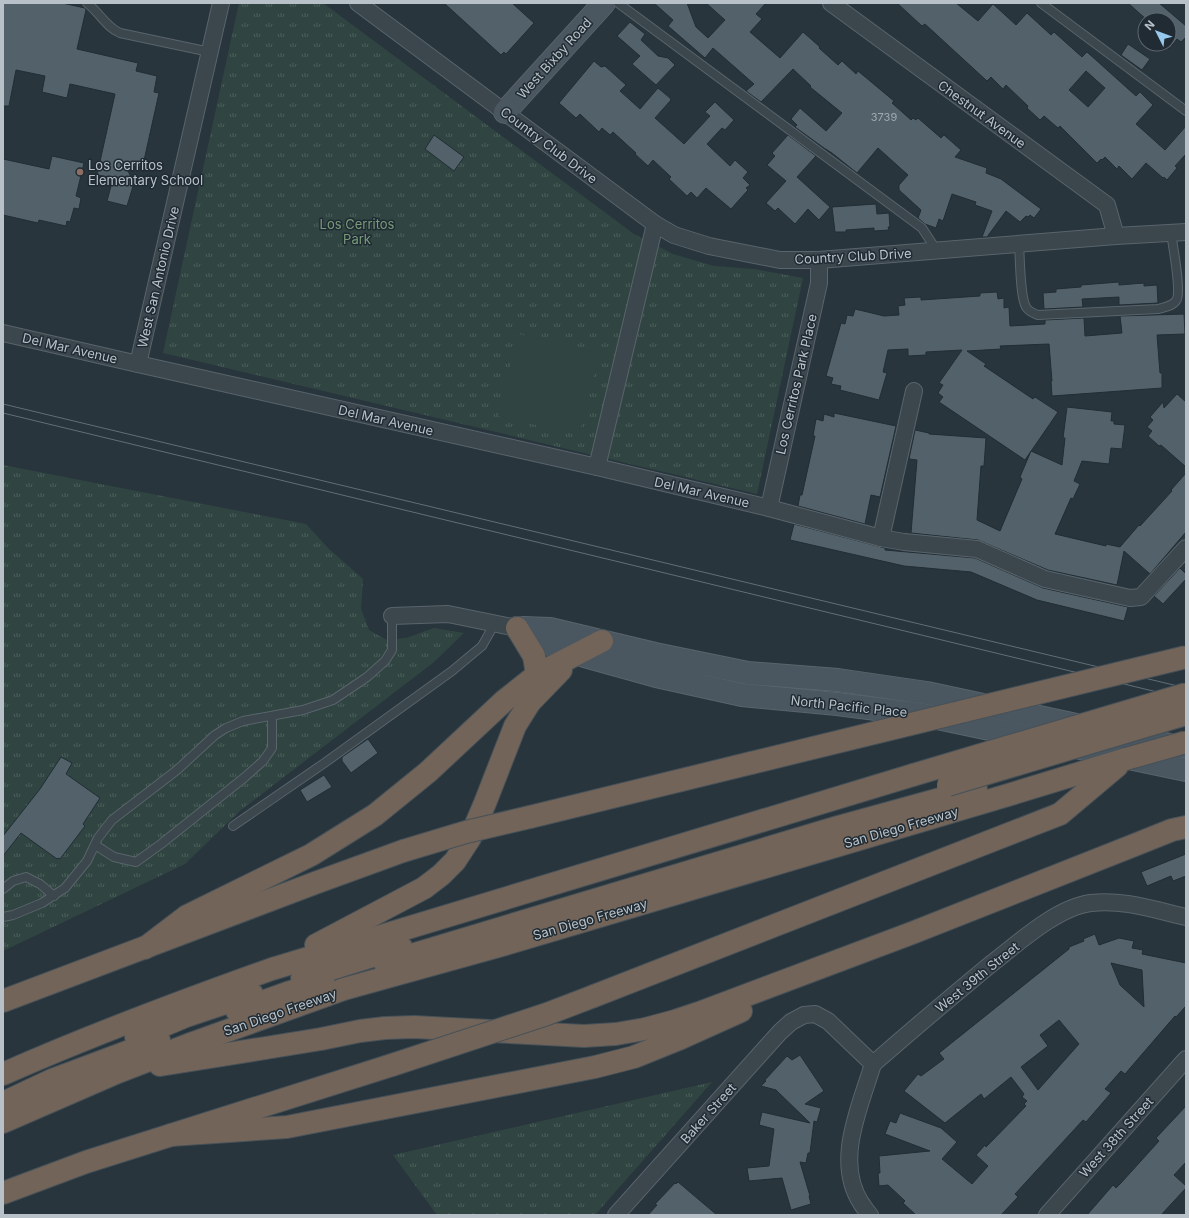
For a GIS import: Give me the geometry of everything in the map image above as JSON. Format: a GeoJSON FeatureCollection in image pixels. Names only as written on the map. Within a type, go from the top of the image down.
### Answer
{"type":"FeatureCollection","features":[{"type":"Feature","properties":{"kind":"highway"},"geometry":{"type":"LineString","coordinates":[[272,969],[424,888],[455,862],[473,831],[515,726],[530,702],[538,683],[534,656],[517,628]]}},
{"type":"Feature","properties":{"kind":"highway"},"geometry":{"type":"LineString","coordinates":[[145,948],[187,916],[311,855],[375,815],[428,772],[504,701],[538,683],[577,654],[602,641]]}},
{"type":"Feature","properties":{"kind":"highway"},"geometry":{"type":"LineString","coordinates":[[3,1001],[315,883],[403,851],[466,832],[1186,658]]}},
{"type":"Feature","properties":{"kind":"highway"},"geometry":{"type":"LineString","coordinates":[[3,1074],[97,1034],[272,969],[1186,694]]}},
{"type":"Feature","properties":{"kind":"highway"},"geometry":{"type":"LineString","coordinates":[[3,1093],[90,1055],[186,1016],[304,977],[641,874],[1186,714]]}},
{"type":"Feature","properties":{"kind":"highway"},"geometry":{"type":"LineString","coordinates":[[3,1103],[52,1080],[287,993],[838,826],[976,789],[1186,726]]}},
{"type":"Feature","properties":{"kind":"highway","name":"San Diego Freeway"},"geometry":{"type":"LineString","coordinates":[[3,1122],[118,1072],[193,1043],[344,989],[507,944],[1186,742]]}},
{"type":"Feature","properties":{"kind":"highway"},"geometry":{"type":"LineString","coordinates":[[3,1193],[86,1162],[533,1019],[594,996],[1060,814],[1126,759]]}},
{"type":"Feature","properties":{"kind":"highway"},"geometry":{"type":"LineString","coordinates":[[118,1072],[385,1028],[414,1027],[584,1036],[616,1034],[675,1021],[912,932],[1172,830],[1186,827]]}},
{"type":"Feature","properties":{"kind":"highway"},"geometry":{"type":"LineString","coordinates":[[171,1135],[287,1127],[595,1068],[634,1057],[681,1038],[912,932]]}},
{"type":"Feature","properties":{"kind":"main road","name":"West Bixby Road"},"geometry":{"type":"LineString","coordinates":[[505,112],[604,3]]}},
{"type":"Feature","properties":{"kind":"main road","name":"North Pacific Place"},"geometry":{"type":"LineString","coordinates":[[517,628],[550,628],[748,673],[838,680],[927,693],[1186,748]]}},
{"type":"Feature","properties":{"kind":"main road","name":"North Pacific Place"},"geometry":{"type":"LineString","coordinates":[[517,628],[547,643],[577,654],[656,676],[742,696],[837,704],[923,715],[1186,770]]}},
{"type":"Feature","properties":{"kind":"street","name":"West San Antonio Drive"},"geometry":{"type":"LineString","coordinates":[[138,364],[221,3]]}},
{"type":"Feature","properties":{"kind":"street","name":"Country Club Drive"},"geometry":{"type":"LineString","coordinates":[[358,3],[655,224],[674,235],[709,246],[780,260],[818,260],[1116,236],[1179,233]]}},
{"type":"Feature","properties":{"kind":"street","name":"Chestnut Avenue"},"geometry":{"type":"LineString","coordinates":[[831,3],[1107,205],[1116,236]]}},
{"type":"Feature","properties":{"kind":"street"},"geometry":{"type":"LineString","coordinates":[[597,467],[655,224]]}},
{"type":"Feature","properties":{"kind":"street","name":"Los Cerritos Park Place"},"geometry":{"type":"LineString","coordinates":[[769,508],[819,282],[818,260]]}},
{"type":"Feature","properties":{"kind":"street","name":"Del Mar Avenue"},"geometry":{"type":"LineString","coordinates":[[3,333],[597,467],[769,508]]}},
{"type":"Feature","properties":{"kind":"street"},"geometry":{"type":"LineString","coordinates":[[881,538],[914,391]]}},
{"type":"Feature","properties":{"kind":"street"},"geometry":{"type":"LineString","coordinates":[[769,508],[881,538],[977,550],[1045,579],[1130,598],[1141,598],[1186,548]]}},
{"type":"Feature","properties":{"kind":"street","name":"North Pacific Place"},"geometry":{"type":"LineString","coordinates":[[392,616],[448,614],[517,628]]}},
{"type":"Feature","properties":{"kind":"street","name":"West 39th Street"},"geometry":{"type":"LineString","coordinates":[[873,1064],[948,999],[1018,943],[1053,918],[1070,910],[1089,903],[1107,901],[1186,917]]}},
{"type":"Feature","properties":{"kind":"street","name":"Baker Street"},"geometry":{"type":"LineString","coordinates":[[616,1215],[780,1032],[791,1022],[804,1015],[815,1014],[828,1021],[873,1064]]}},
{"type":"Feature","properties":{"kind":"street","name":"West 38th Street"},"geometry":{"type":"LineString","coordinates":[[1047,1215],[1186,1059]]}},
{"type":"Feature","properties":{"kind":"street"},"geometry":{"type":"LineString","coordinates":[[870,1215],[855,1193],[849,1170],[851,1144],[856,1119],[873,1064]]}},
{"type":"Feature","properties":{"kind":"lane"},"geometry":{"type":"LineString","coordinates":[[87,3],[94,8],[114,30],[120,33],[210,52]]}},
{"type":"Feature","properties":{"kind":"lane"},"geometry":{"type":"LineString","coordinates":[[618,3],[922,228],[937,251]]}},
{"type":"Feature","properties":{"kind":"lane"},"geometry":{"type":"LineString","coordinates":[[1041,3],[1186,111]]}},
{"type":"Feature","properties":{"kind":"lane"},"geometry":{"type":"LineString","coordinates":[[1018,244],[1022,294],[1025,306],[1030,312],[1038,315],[1158,309],[1171,305],[1177,299],[1179,233]]}},
{"type":"Feature","properties":{"kind":"lane"},"geometry":{"type":"LineString","coordinates":[[3,917],[13,915],[42,903],[65,888],[87,861],[103,830],[112,820],[177,770],[214,735],[243,721],[303,710],[333,700],[367,677],[385,661],[392,650],[392,616]]}},
{"type":"Feature","properties":{"kind":"lane"},"geometry":{"type":"LineString","coordinates":[[233,826],[323,764],[452,671],[482,646],[495,623]]}},
{"type":"Feature","properties":{"kind":"lane"},"geometry":{"type":"LineString","coordinates":[[95,845],[114,857],[136,862],[161,844],[263,761],[272,748],[272,716]]}},
{"type":"Feature","properties":{"kind":"lane"},"geometry":{"type":"LineString","coordinates":[[3,889],[13,881],[26,878],[40,884],[54,896]]}},
{"type":"Feature","properties":{"kind":"green space","name":"Los Cerritos Park"},"geometry":{"type":"Polygon","coordinates":[[[239,3],[323,3],[634,234],[673,254],[714,266],[754,269],[803,278],[757,494],[163,353],[239,3]]]}},
{"type":"Feature","properties":{"kind":"green space"},"geometry":{"type":"Polygon","coordinates":[[[518,334],[599,353],[579,435],[498,416],[518,334]]]}},
{"type":"Feature","properties":{"kind":"green space"},"geometry":{"type":"Polygon","coordinates":[[[3,465],[306,524],[328,548],[363,579],[361,609],[369,630],[387,640],[406,638],[434,628],[464,633],[434,662],[241,810],[185,864],[3,951],[3,465]]]}},
{"type":"Feature","properties":{"kind":"green space"},"geometry":{"type":"Polygon","coordinates":[[[712,1082],[595,1215],[437,1215],[393,1155],[712,1082]]]}},
{"type":"Feature","properties":{"kind":"building"},"geometry":{"type":"Polygon","coordinates":[[[3,3],[62,3],[85,8],[86,10],[77,49],[138,63],[136,71],[157,76],[154,92],[159,93],[143,165],[140,167],[125,165],[134,183],[127,206],[107,201],[111,186],[106,185],[108,177],[97,175],[115,94],[70,84],[67,98],[42,92],[45,76],[16,70],[9,106],[3,106],[3,3]]]}},
{"type":"Feature","properties":{"kind":"building"},"geometry":{"type":"Polygon","coordinates":[[[444,3],[512,3],[534,23],[506,54],[504,52],[501,55],[444,3]]]}},
{"type":"Feature","properties":{"kind":"building"},"geometry":{"type":"Polygon","coordinates":[[[654,3],[687,3],[696,27],[708,38],[725,20],[706,3],[766,3],[756,14],[762,19],[750,32],[780,58],[803,32],[838,65],[842,61],[856,74],[858,71],[894,101],[892,103],[911,120],[913,118],[916,120],[918,118],[941,138],[944,135],[961,150],[955,157],[987,168],[986,173],[1001,179],[1041,209],[1034,218],[1030,215],[1028,217],[1026,216],[1020,222],[1006,211],[987,237],[982,237],[992,211],[975,205],[976,202],[952,194],[943,221],[939,219],[936,228],[925,224],[918,218],[921,210],[899,190],[899,185],[908,175],[878,148],[857,173],[795,127],[797,125],[791,119],[800,108],[826,131],[842,113],[810,87],[811,86],[793,69],[761,102],[746,91],[754,84],[713,48],[705,58],[668,26],[673,20],[654,3]]]}},
{"type":"Feature","properties":{"kind":"building"},"geometry":{"type":"Polygon","coordinates":[[[897,3],[956,3],[978,21],[993,4],[1016,25],[1027,13],[1051,35],[1054,32],[1082,57],[1087,52],[1136,96],[1140,92],[1153,105],[1136,124],[1165,150],[1186,126],[1186,154],[1175,166],[1177,168],[1167,180],[1146,163],[1132,179],[1119,166],[1117,169],[1105,157],[1097,163],[1060,126],[1058,128],[1044,116],[1040,120],[1006,85],[1003,89],[991,77],[987,81],[925,24],[922,26],[897,3]],[[1086,71],[1069,90],[1088,107],[1105,88],[1086,71]]]}},
{"type":"Feature","properties":{"kind":"building"},"geometry":{"type":"Polygon","coordinates":[[[1128,3],[1159,3],[1170,12],[1138,12],[1128,3]]]}},
{"type":"Feature","properties":{"kind":"building"},"geometry":{"type":"Polygon","coordinates":[[[1177,18],[1186,26],[1186,37],[1181,42],[1177,39],[1177,18]]]}},
{"type":"Feature","properties":{"kind":"building"},"geometry":{"type":"Polygon","coordinates":[[[630,22],[645,34],[641,40],[658,56],[668,58],[675,65],[656,85],[632,64],[640,56],[617,36],[630,22]]]}},
{"type":"Feature","properties":{"kind":"building"},"geometry":{"type":"Polygon","coordinates":[[[1128,44],[1137,50],[1137,52],[1140,52],[1150,59],[1142,70],[1121,55],[1128,44]]]}},
{"type":"Feature","properties":{"kind":"building"},"geometry":{"type":"Polygon","coordinates":[[[594,61],[601,67],[605,66],[626,85],[620,91],[640,109],[658,88],[670,98],[671,100],[655,118],[684,144],[710,116],[705,112],[715,102],[734,120],[725,130],[722,128],[707,144],[730,166],[735,160],[748,172],[743,178],[750,185],[746,188],[748,190],[731,209],[706,188],[697,198],[691,192],[687,196],[669,179],[671,177],[653,160],[648,166],[613,132],[610,135],[602,128],[599,132],[580,114],[576,118],[559,103],[594,61]]]}},
{"type":"Feature","properties":{"kind":"building"},"geometry":{"type":"Polygon","coordinates":[[[434,135],[464,157],[454,171],[425,149],[434,135]]]}},
{"type":"Feature","properties":{"kind":"building"},"geometry":{"type":"Polygon","coordinates":[[[788,135],[816,156],[797,177],[830,207],[819,220],[808,209],[795,224],[778,208],[775,211],[766,203],[786,181],[767,165],[775,156],[772,153],[788,135]]]}},
{"type":"Feature","properties":{"kind":"building"},"geometry":{"type":"Polygon","coordinates":[[[52,156],[84,163],[76,196],[81,198],[79,209],[74,208],[70,222],[67,221],[66,226],[39,220],[38,223],[3,215],[3,159],[49,169],[52,156]]]}},
{"type":"Feature","properties":{"kind":"building"},"geometry":{"type":"Polygon","coordinates":[[[876,204],[877,214],[889,213],[889,230],[874,231],[874,228],[835,232],[832,207],[876,204]]]}},
{"type":"Feature","properties":{"kind":"building"},"geometry":{"type":"Polygon","coordinates":[[[1119,282],[1119,285],[1144,283],[1144,286],[1157,285],[1158,303],[1119,305],[1119,297],[1082,299],[1083,307],[1044,309],[1043,293],[1056,292],[1056,289],[1081,287],[1081,285],[1119,282]]]}},
{"type":"Feature","properties":{"kind":"building"},"geometry":{"type":"Polygon","coordinates":[[[997,292],[998,299],[1004,298],[1004,308],[1009,307],[1010,326],[1045,324],[1045,320],[1084,318],[1085,336],[1122,333],[1120,316],[1184,314],[1185,334],[1157,335],[1160,373],[1162,373],[1162,388],[1052,396],[1049,344],[1000,346],[1001,349],[967,351],[986,364],[984,366],[1033,399],[1035,397],[1058,412],[1025,460],[939,402],[943,397],[938,393],[943,385],[939,383],[962,350],[926,352],[926,355],[908,356],[908,349],[888,350],[883,372],[887,373],[879,400],[840,390],[841,386],[831,384],[833,378],[826,376],[841,323],[845,324],[847,315],[853,316],[855,309],[884,316],[899,315],[898,306],[905,305],[904,298],[921,297],[921,300],[980,296],[980,293],[997,292]]]}},
{"type":"Feature","properties":{"kind":"building"},"geometry":{"type":"Polygon","coordinates":[[[1177,394],[1186,402],[1186,467],[1161,445],[1159,446],[1148,436],[1152,431],[1147,427],[1153,420],[1150,417],[1163,402],[1164,408],[1177,394]]]}},
{"type":"Feature","properties":{"kind":"building"},"geometry":{"type":"Polygon","coordinates":[[[1067,407],[1112,412],[1111,421],[1114,421],[1114,424],[1125,425],[1122,449],[1111,448],[1109,464],[1082,461],[1074,481],[1080,484],[1073,499],[1071,498],[1055,534],[1106,546],[1106,544],[1120,547],[1172,491],[1171,490],[1186,473],[1186,532],[1150,574],[1124,551],[1117,585],[1048,570],[978,540],[911,533],[917,460],[909,459],[915,430],[929,434],[986,438],[984,466],[981,466],[977,520],[1000,531],[1022,479],[1020,477],[1031,451],[1062,465],[1065,438],[1063,438],[1067,407]]]}},
{"type":"Feature","properties":{"kind":"building"},"geometry":{"type":"Polygon","coordinates":[[[834,413],[896,426],[880,497],[871,495],[865,524],[798,506],[800,495],[802,495],[815,436],[813,436],[816,419],[823,421],[824,414],[834,417],[834,413]]]}},
{"type":"Feature","properties":{"kind":"building"},"geometry":{"type":"Polygon","coordinates":[[[794,524],[885,548],[885,550],[975,558],[1043,588],[1128,607],[1124,621],[1037,600],[971,572],[904,566],[790,540],[794,524]]]}},
{"type":"Feature","properties":{"kind":"building"},"geometry":{"type":"Polygon","coordinates":[[[1180,568],[1186,574],[1186,579],[1163,604],[1154,596],[1180,568]]]}},
{"type":"Feature","properties":{"kind":"building"},"geometry":{"type":"Polygon","coordinates":[[[368,739],[378,753],[351,773],[342,761],[342,757],[368,739]]]}},
{"type":"Feature","properties":{"kind":"building"},"geometry":{"type":"Polygon","coordinates":[[[61,757],[72,763],[66,774],[100,798],[83,824],[85,826],[60,859],[57,859],[21,833],[3,856],[3,836],[40,789],[61,757]]]}},
{"type":"Feature","properties":{"kind":"building"},"geometry":{"type":"Polygon","coordinates":[[[324,775],[332,787],[307,802],[300,790],[324,775]]]}},
{"type":"Feature","properties":{"kind":"building"},"geometry":{"type":"Polygon","coordinates":[[[1186,854],[1186,876],[1173,881],[1171,876],[1147,886],[1141,872],[1186,854]]]}},
{"type":"Feature","properties":{"kind":"building"},"geometry":{"type":"Polygon","coordinates":[[[1095,934],[1099,945],[1119,938],[1134,941],[1132,948],[1143,950],[1142,954],[1186,963],[1186,1006],[1176,1017],[1175,1016],[1125,1074],[1121,1071],[1105,1089],[1111,1093],[1086,1122],[1083,1120],[1015,1194],[1018,1197],[1001,1215],[916,1215],[903,1203],[905,1201],[888,1185],[879,1186],[879,1156],[930,1151],[885,1134],[890,1121],[896,1123],[900,1113],[941,1128],[957,1142],[942,1159],[972,1184],[988,1166],[976,1155],[985,1145],[986,1147],[1026,1106],[1024,1104],[1027,1101],[1022,1097],[1024,1094],[1011,1077],[984,1099],[981,1094],[945,1123],[904,1091],[918,1074],[921,1076],[944,1059],[939,1053],[1069,949],[1069,947],[1084,941],[1083,939],[1095,934]],[[1111,963],[1120,985],[1144,1007],[1142,970],[1111,963]],[[1059,1020],[1040,1035],[1048,1046],[1021,1067],[1038,1090],[1079,1044],[1059,1020]]]}},
{"type":"Feature","properties":{"kind":"building"},"geometry":{"type":"Polygon","coordinates":[[[800,1055],[824,1091],[805,1104],[821,1108],[817,1122],[814,1121],[810,1153],[808,1153],[806,1163],[800,1162],[811,1204],[791,1210],[782,1178],[749,1181],[747,1168],[769,1166],[774,1129],[759,1125],[762,1112],[810,1123],[776,1090],[761,1086],[787,1056],[792,1060],[800,1055]]]}},
{"type":"Feature","properties":{"kind":"building"},"geometry":{"type":"Polygon","coordinates":[[[1186,1106],[1186,1162],[1174,1175],[1186,1186],[1186,1188],[1161,1215],[1087,1215],[1113,1185],[1116,1188],[1121,1183],[1159,1141],[1156,1138],[1186,1106]]]}},
{"type":"Feature","properties":{"kind":"building"},"geometry":{"type":"Polygon","coordinates":[[[678,1182],[717,1215],[648,1215],[657,1205],[655,1204],[675,1183],[676,1184],[678,1182]]]}},
{"type":"Feature","properties":{"kind":"tram line"},"geometry":{"type":"LineString","coordinates":[[3,404],[1186,688]]}},
{"type":"Feature","properties":{"kind":"tram line"},"geometry":{"type":"LineString","coordinates":[[3,413],[1186,699]]}},
{"type":"Feature","properties":{"kind":"place","name":"Los Cerritos Elementary School"},"geometry":{"type":"Point","coordinates":[80,172]}}]}
